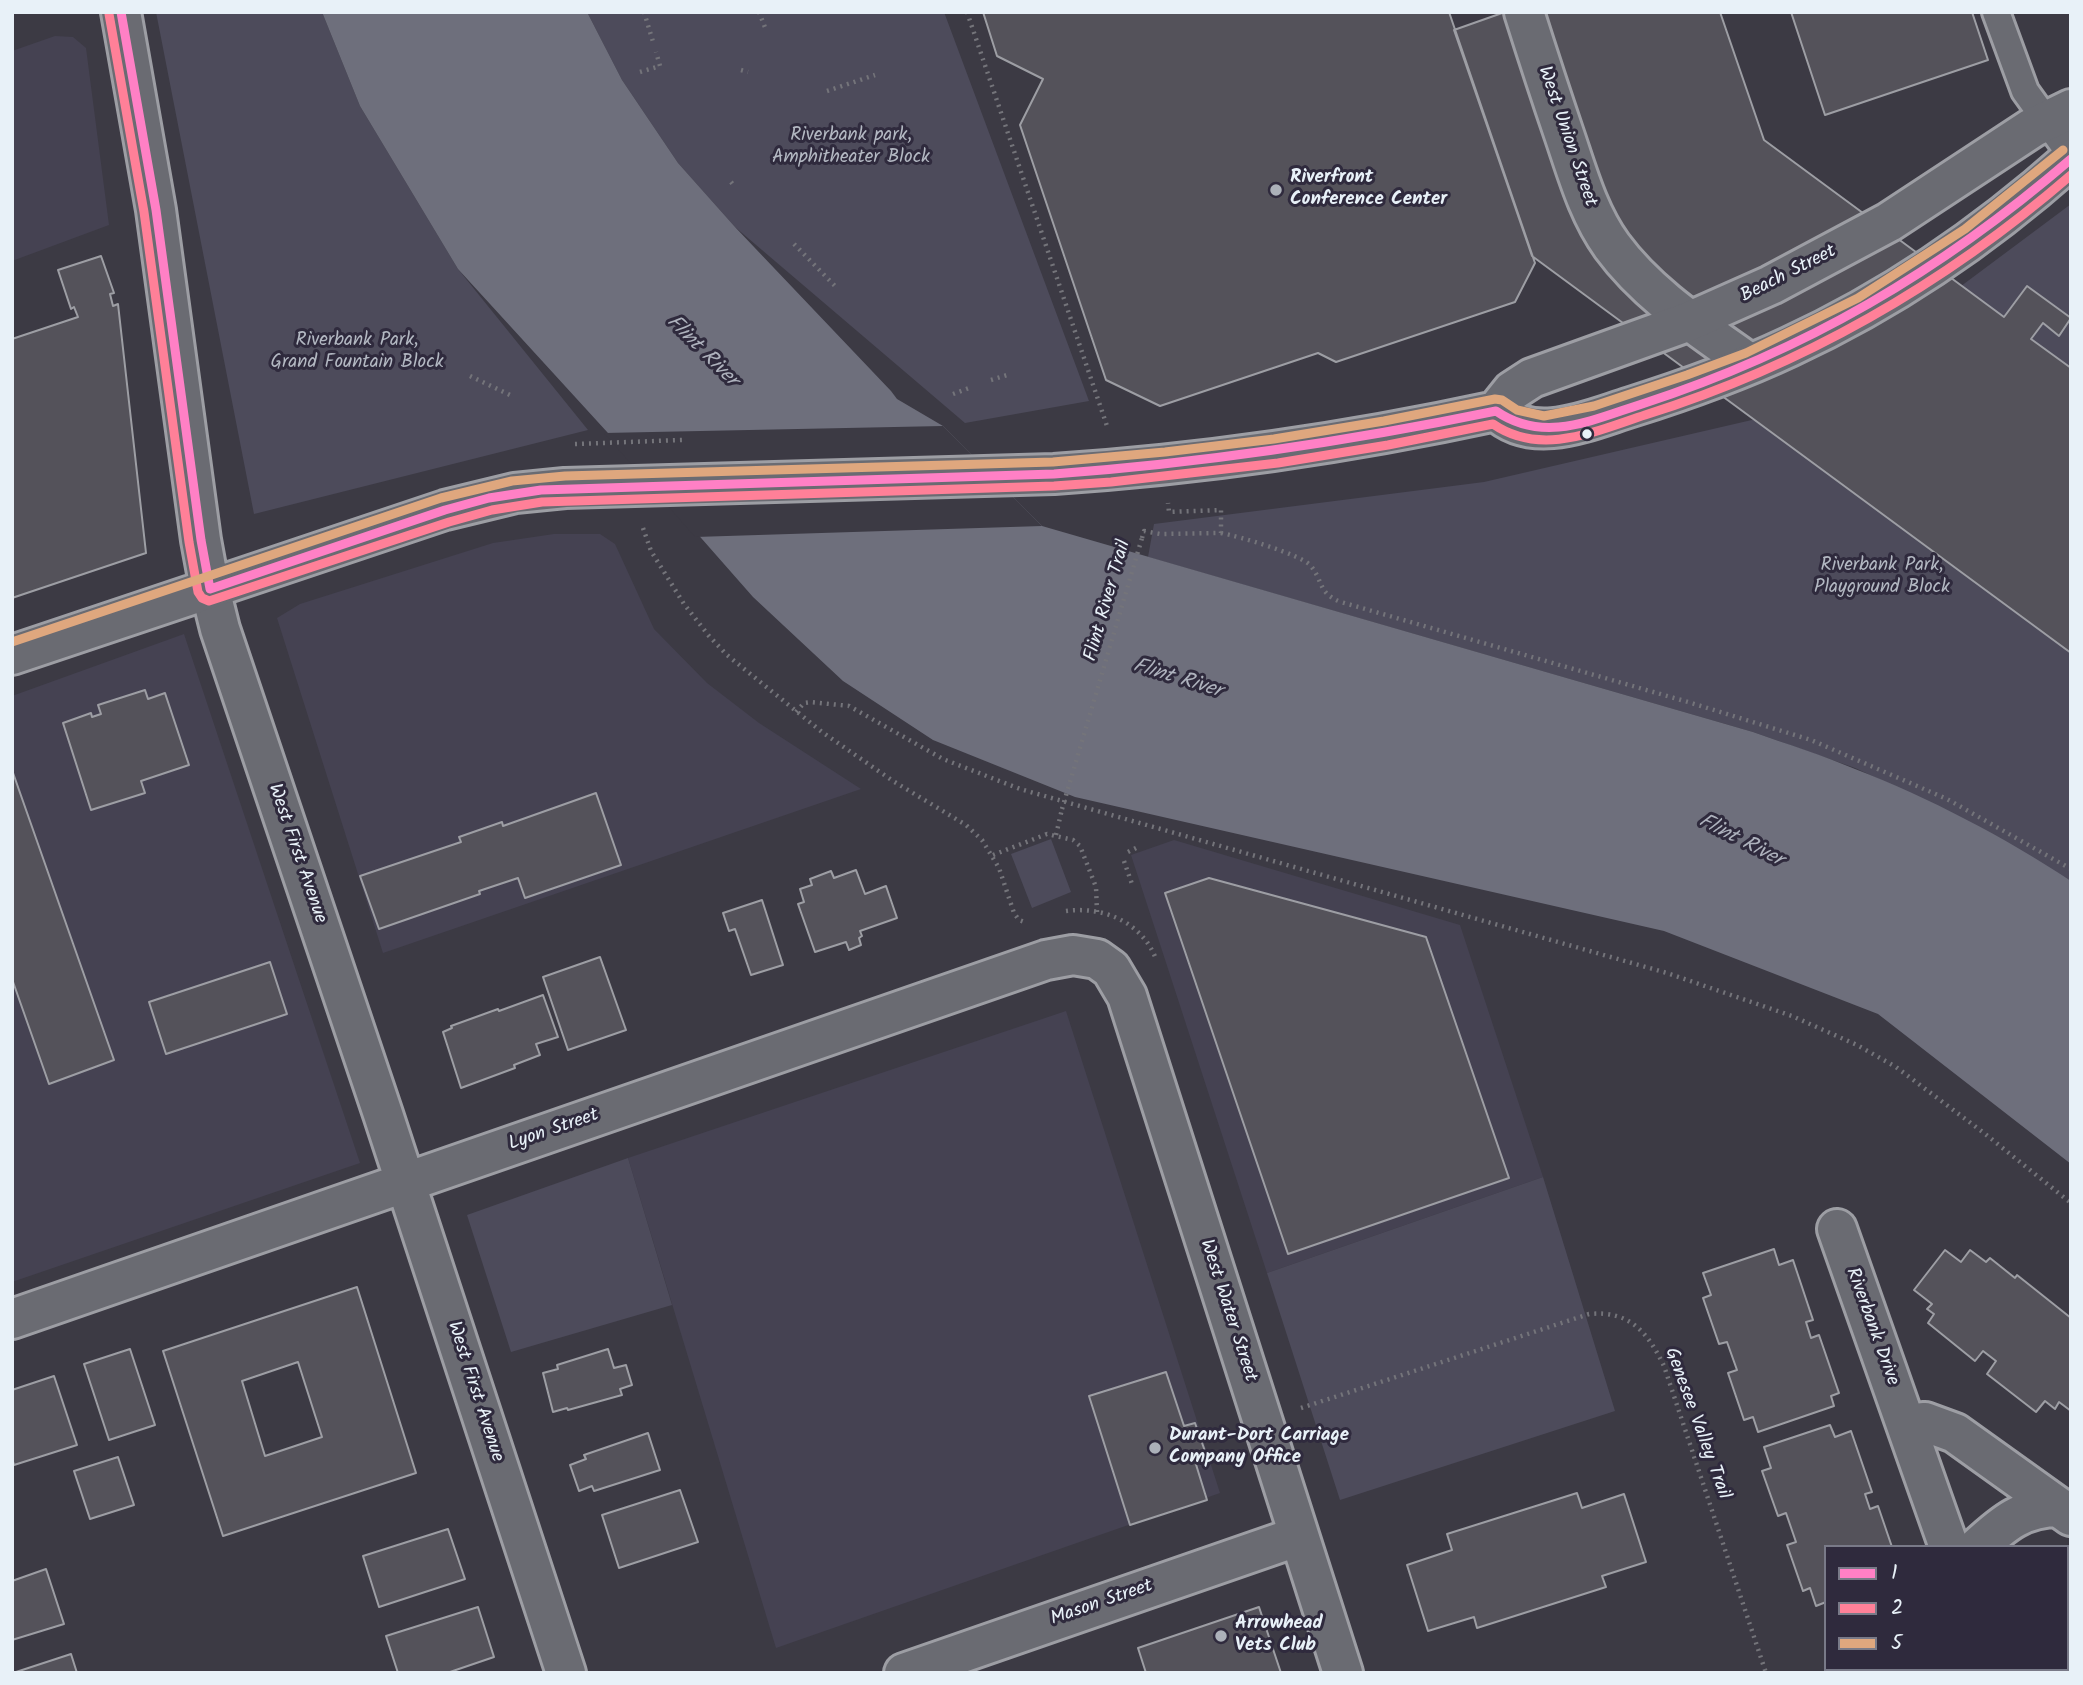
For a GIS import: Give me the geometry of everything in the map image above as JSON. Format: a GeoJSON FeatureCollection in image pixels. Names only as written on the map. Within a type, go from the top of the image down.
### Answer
{"type":"FeatureCollection","features":[{"type":"Feature","properties":{"kind":"street","name":"West First Avenue"},"geometry":{"type":"LineString","coordinates":[[121,12],[156,210],[201,540],[220,629],[566,1673]]}},
{"type":"Feature","properties":{"kind":"street","name":"West Union Street"},"geometry":{"type":"LineString","coordinates":[[1524,12],[1590,207],[1612,245],[1658,295],[1749,363]]}},
{"type":"Feature","properties":{"kind":"street","name":"Beach Street"},"geometry":{"type":"LineString","coordinates":[[1496,411],[1512,391],[1532,378],[1743,299],[1843,248],[2058,115]]}},
{"type":"Feature","properties":{"kind":"street"},"geometry":{"type":"LineString","coordinates":[[12,655],[445,510],[489,498],[553,489],[640,485],[1119,470],[1334,444],[1496,411],[1503,418],[1520,426],[1543,429],[1606,416],[1671,394],[1790,347],[1850,315],[1939,261],[2071,157]]}},
{"type":"Feature","properties":{"kind":"street","name":"Lyon Street"},"geometry":{"type":"LineString","coordinates":[[12,1319],[1032,965],[1073,955],[1097,960]]}},
{"type":"Feature","properties":{"kind":"street","name":"West Water Street"},"geometry":{"type":"LineString","coordinates":[[1097,960],[1111,969],[1127,996],[1343,1673]]}},
{"type":"Feature","properties":{"kind":"street","name":"Riverbank Drive"},"geometry":{"type":"LineString","coordinates":[[1837,1229],[1948,1545]]}},
{"type":"Feature","properties":{"kind":"street"},"geometry":{"type":"LineString","coordinates":[[1906,1424],[1925,1422],[1955,1433],[2065,1512]]}},
{"type":"Feature","properties":{"kind":"street"},"geometry":{"type":"LineString","coordinates":[[1980,1545],[2018,1514],[2040,1508],[2065,1512]]}},
{"type":"Feature","properties":{"kind":"street","name":"Mason Street"},"geometry":{"type":"LineString","coordinates":[[904,1673],[1299,1536]]}},
{"type":"Feature","properties":{"kind":"lane"},"geometry":{"type":"LineString","coordinates":[[1996,12],[2021,82],[2058,115],[2071,157]]}},
{"type":"Feature","properties":{"kind":"path"},"geometry":{"type":"LineString","coordinates":[[644,12],[654,45]]}},
{"type":"Feature","properties":{"kind":"path"},"geometry":{"type":"LineString","coordinates":[[759,12],[766,30]]}},
{"type":"Feature","properties":{"kind":"path"},"geometry":{"type":"LineString","coordinates":[[967,12],[1108,429]]}},
{"type":"Feature","properties":{"kind":"path"},"geometry":{"type":"LineString","coordinates":[[640,72],[660,66],[656,52]]}},
{"type":"Feature","properties":{"kind":"path"},"geometry":{"type":"LineString","coordinates":[[741,70],[748,72]]}},
{"type":"Feature","properties":{"kind":"path"},"geometry":{"type":"LineString","coordinates":[[827,91],[875,75]]}},
{"type":"Feature","properties":{"kind":"path"},"geometry":{"type":"LineString","coordinates":[[731,182],[736,187]]}},
{"type":"Feature","properties":{"kind":"path"},"geometry":{"type":"LineString","coordinates":[[794,244],[836,287]]}},
{"type":"Feature","properties":{"kind":"path"},"geometry":{"type":"LineString","coordinates":[[991,380],[1007,375]]}},
{"type":"Feature","properties":{"kind":"path"},"geometry":{"type":"LineString","coordinates":[[470,376],[510,395]]}},
{"type":"Feature","properties":{"kind":"path"},"geometry":{"type":"LineString","coordinates":[[953,394],[969,388]]}},
{"type":"Feature","properties":{"kind":"path"},"geometry":{"type":"LineString","coordinates":[[574,444],[596,442]]}},
{"type":"Feature","properties":{"kind":"path"},"geometry":{"type":"LineString","coordinates":[[1168,502],[1169,512],[1221,510],[1221,533],[1301,559],[1310,565],[1324,592],[1333,599],[1745,718],[1849,754],[1947,799],[2071,869]]}},
{"type":"Feature","properties":{"kind":"path"},"geometry":{"type":"LineString","coordinates":[[634,528],[645,528],[651,551],[684,604],[709,636],[747,673],[796,712],[804,703],[811,702],[849,706],[943,759],[1020,789],[1667,973],[1792,1016],[1857,1045],[1896,1067],[2071,1203]]}},
{"type":"Feature","properties":{"kind":"path","name":"Flint River Trail"},"geometry":{"type":"LineString","coordinates":[[1056,835],[1144,531],[1160,534],[1221,533]]}},
{"type":"Feature","properties":{"kind":"path"},"geometry":{"type":"LineString","coordinates":[[992,855],[1043,835],[1056,835],[1073,840],[1080,846],[1098,895],[1097,912]]}},
{"type":"Feature","properties":{"kind":"path"},"geometry":{"type":"LineString","coordinates":[[1128,852],[1140,846]]}},
{"type":"Feature","properties":{"kind":"path"},"geometry":{"type":"LineString","coordinates":[[1124,861],[1133,887]]}},
{"type":"Feature","properties":{"kind":"path","name":"Genesee Valley Trail"},"geometry":{"type":"LineString","coordinates":[[1301,1408],[1590,1314],[1623,1318],[1647,1336],[1664,1366],[1766,1673]]}},
{"type":"Feature","properties":{"kind":"shaded area"},"geometry":{"type":"Polygon","coordinates":[[[55,36],[73,37],[86,48],[109,225],[12,261],[12,51],[55,36]]]}},
{"type":"Feature","properties":{"kind":"shaded area"},"geometry":{"type":"Polygon","coordinates":[[[554,534],[600,534],[615,544],[654,629],[707,683],[759,723],[861,789],[383,953],[277,618],[300,604],[493,543],[554,534]]]}},
{"type":"Feature","properties":{"kind":"shaded area"},"geometry":{"type":"Polygon","coordinates":[[[184,634],[360,1163],[12,1282],[12,696],[184,634]]]}},
{"type":"Feature","properties":{"kind":"shaded area"},"geometry":{"type":"Polygon","coordinates":[[[1174,840],[1460,925],[1543,1177],[1267,1273],[1131,855],[1174,840]]]}},
{"type":"Feature","properties":{"kind":"shaded area"},"geometry":{"type":"Polygon","coordinates":[[[1066,1011],[1220,1493],[776,1648],[628,1158],[1066,1011]]]}},
{"type":"Feature","properties":{"kind":"green space","name":"Riverbank Park, Grand Fountain Block"},"geometry":{"type":"Polygon","coordinates":[[[156,12],[322,12],[360,106],[458,269],[588,430],[254,514],[156,12]]]}},
{"type":"Feature","properties":{"kind":"green space","name":"Riverbank park, Amphitheater Block"},"geometry":{"type":"Polygon","coordinates":[[[587,12],[944,12],[1089,401],[965,423],[735,227],[678,163],[622,80],[587,12]]]}},
{"type":"Feature","properties":{"kind":"green space","name":"Riverbank Park, Playground Block"},"geometry":{"type":"Polygon","coordinates":[[[2071,204],[2071,881],[1901,789],[1855,768],[1753,732],[1148,557],[1154,524],[1484,482],[1795,410],[2071,204]]]}},
{"type":"Feature","properties":{"kind":"green space"},"geometry":{"type":"Polygon","coordinates":[[[1051,839],[1071,892],[1032,908],[1011,854],[1051,839]]]}},
{"type":"Feature","properties":{"kind":"green space"},"geometry":{"type":"Polygon","coordinates":[[[628,1158],[672,1305],[511,1352],[467,1215],[628,1158]]]}},
{"type":"Feature","properties":{"kind":"green space"},"geometry":{"type":"Polygon","coordinates":[[[1543,1177],[1615,1411],[1340,1500],[1267,1273],[1543,1177]]]}},
{"type":"Feature","properties":{"kind":"water","name":"Flint River"},"geometry":{"type":"Polygon","coordinates":[[[322,12],[587,12],[622,80],[678,163],[897,399],[943,426],[1042,526],[1753,732],[1883,780],[1939,806],[2020,849],[2071,881],[2071,1164],[1878,1014],[1664,931],[1075,797],[933,740],[843,681],[753,597],[458,269],[360,106],[322,12]]]}},
{"type":"Feature","properties":{"kind":"pier"},"geometry":{"type":"Polygon","coordinates":[[[943,426],[1042,526],[695,537],[604,433],[943,426]]]}},
{"type":"Feature","properties":{"kind":"building","name":"Riverfront Conference Center"},"geometry":{"type":"Polygon","coordinates":[[[983,12],[1449,12],[1535,263],[1515,302],[1336,362],[1318,353],[1160,406],[1106,380],[1020,125],[1043,79],[997,56],[983,12]]]}},
{"type":"Feature","properties":{"kind":"building"},"geometry":{"type":"Polygon","coordinates":[[[1505,12],[1720,12],[1764,140],[2004,317],[2027,286],[2071,318],[2059,336],[2043,323],[2031,339],[2071,368],[2071,653],[1532,256],[1454,30],[1505,12]]]}},
{"type":"Feature","properties":{"kind":"building"},"geometry":{"type":"Polygon","coordinates":[[[1791,12],[1972,12],[1988,60],[1825,115],[1791,12]]]}},
{"type":"Feature","properties":{"kind":"building"},"geometry":{"type":"Polygon","coordinates":[[[101,256],[114,293],[110,294],[113,306],[118,304],[146,553],[12,598],[12,339],[78,317],[74,307],[71,309],[58,270],[101,256]]]}},
{"type":"Feature","properties":{"kind":"building"},"geometry":{"type":"Polygon","coordinates":[[[145,690],[148,699],[165,693],[189,765],[141,781],[145,793],[91,810],[63,723],[91,713],[92,717],[101,714],[98,705],[145,690]]]}},
{"type":"Feature","properties":{"kind":"building"},"geometry":{"type":"Polygon","coordinates":[[[12,770],[114,1060],[49,1084],[12,979],[12,770]]]}},
{"type":"Feature","properties":{"kind":"building"},"geometry":{"type":"Polygon","coordinates":[[[596,793],[621,865],[525,898],[518,878],[379,929],[360,876],[461,842],[459,837],[502,822],[503,826],[596,793]]]}},
{"type":"Feature","properties":{"kind":"building"},"geometry":{"type":"Polygon","coordinates":[[[856,870],[865,894],[886,886],[897,918],[860,931],[861,945],[849,950],[846,942],[815,952],[798,904],[804,902],[800,889],[812,885],[810,879],[831,871],[834,878],[856,870]]]}},
{"type":"Feature","properties":{"kind":"building"},"geometry":{"type":"Polygon","coordinates":[[[1209,878],[1426,937],[1509,1178],[1288,1254],[1165,893],[1209,878]]]}},
{"type":"Feature","properties":{"kind":"building"},"geometry":{"type":"Polygon","coordinates":[[[762,900],[783,965],[751,975],[735,929],[729,931],[723,913],[762,900]]]}},
{"type":"Feature","properties":{"kind":"building"},"geometry":{"type":"Polygon","coordinates":[[[600,957],[626,1030],[568,1050],[543,977],[600,957]]]}},
{"type":"Feature","properties":{"kind":"building"},"geometry":{"type":"Polygon","coordinates":[[[270,962],[287,1014],[166,1054],[149,1002],[270,962]]]}},
{"type":"Feature","properties":{"kind":"building"},"geometry":{"type":"Polygon","coordinates":[[[543,995],[558,1037],[536,1044],[540,1055],[514,1065],[515,1068],[461,1088],[443,1032],[452,1028],[451,1026],[543,995]]]}},
{"type":"Feature","properties":{"kind":"building"},"geometry":{"type":"Polygon","coordinates":[[[1774,1249],[1779,1265],[1793,1260],[1813,1320],[1806,1322],[1811,1338],[1819,1335],[1839,1393],[1831,1396],[1834,1406],[1758,1432],[1753,1417],[1744,1420],[1728,1373],[1737,1370],[1727,1342],[1719,1344],[1703,1298],[1711,1295],[1703,1273],[1774,1249]]]}},
{"type":"Feature","properties":{"kind":"building"},"geometry":{"type":"Polygon","coordinates":[[[1945,1250],[1961,1262],[1970,1250],[1986,1262],[1990,1258],[2015,1278],[2017,1275],[2071,1318],[2071,1411],[2059,1402],[2055,1409],[2045,1401],[2036,1412],[1987,1374],[1996,1361],[1983,1351],[1975,1361],[1928,1323],[1934,1314],[1927,1309],[1932,1304],[1914,1290],[1945,1250]]]}},
{"type":"Feature","properties":{"kind":"building"},"geometry":{"type":"Polygon","coordinates":[[[357,1287],[416,1473],[223,1536],[163,1351],[357,1287]],[[298,1362],[242,1381],[265,1456],[322,1437],[298,1362]]]}},
{"type":"Feature","properties":{"kind":"building"},"geometry":{"type":"Polygon","coordinates":[[[130,1349],[155,1425],[109,1440],[84,1364],[130,1349]]]}},
{"type":"Feature","properties":{"kind":"building"},"geometry":{"type":"Polygon","coordinates":[[[608,1349],[614,1368],[626,1365],[632,1385],[620,1389],[622,1395],[553,1412],[543,1373],[558,1369],[557,1365],[608,1349]]]}},
{"type":"Feature","properties":{"kind":"building","name":"Durant-Dort Carriage Company Office"},"geometry":{"type":"Polygon","coordinates":[[[1166,1372],[1184,1426],[1195,1423],[1206,1454],[1194,1458],[1207,1500],[1130,1525],[1089,1396],[1166,1372]]]}},
{"type":"Feature","properties":{"kind":"building"},"geometry":{"type":"Polygon","coordinates":[[[54,1376],[77,1445],[14,1465],[12,1390],[54,1376]]]}},
{"type":"Feature","properties":{"kind":"building"},"geometry":{"type":"Polygon","coordinates":[[[1830,1425],[1835,1437],[1851,1431],[1872,1492],[1865,1494],[1870,1509],[1878,1506],[1891,1545],[1824,1545],[1824,1603],[1816,1606],[1810,1588],[1803,1591],[1787,1545],[1796,1542],[1786,1513],[1778,1516],[1762,1471],[1771,1468],[1764,1447],[1830,1425]]]}},
{"type":"Feature","properties":{"kind":"building"},"geometry":{"type":"Polygon","coordinates":[[[648,1433],[660,1470],[594,1491],[592,1486],[579,1491],[570,1465],[586,1459],[584,1455],[648,1433]]]}},
{"type":"Feature","properties":{"kind":"building"},"geometry":{"type":"Polygon","coordinates":[[[118,1457],[134,1505],[90,1519],[74,1471],[118,1457]]]}},
{"type":"Feature","properties":{"kind":"building"},"geometry":{"type":"Polygon","coordinates":[[[680,1490],[698,1542],[619,1568],[602,1515],[680,1490]]]}},
{"type":"Feature","properties":{"kind":"building"},"geometry":{"type":"Polygon","coordinates":[[[1577,1493],[1582,1508],[1624,1494],[1646,1562],[1602,1576],[1606,1587],[1477,1628],[1474,1617],[1428,1631],[1407,1565],[1452,1550],[1447,1534],[1577,1493]]]}},
{"type":"Feature","properties":{"kind":"building"},"geometry":{"type":"Polygon","coordinates":[[[448,1529],[465,1579],[379,1607],[363,1556],[448,1529]]]}},
{"type":"Feature","properties":{"kind":"building"},"geometry":{"type":"Polygon","coordinates":[[[46,1569],[64,1624],[12,1640],[12,1581],[46,1569]]]}},
{"type":"Feature","properties":{"kind":"building"},"geometry":{"type":"Polygon","coordinates":[[[478,1607],[494,1657],[447,1673],[398,1673],[386,1636],[478,1607]]]}},
{"type":"Feature","properties":{"kind":"building","name":"Arrowhead Vets Club"},"geometry":{"type":"Polygon","coordinates":[[[1259,1607],[1281,1673],[1146,1673],[1138,1648],[1259,1607]]]}},
{"type":"Feature","properties":{"kind":"building"},"geometry":{"type":"Polygon","coordinates":[[[71,1654],[77,1673],[13,1673],[71,1654]]]}},
{"type":"Feature","properties":{"kind":"building"},"geometry":{"type":"Polygon","coordinates":[[[1838,1671],[1931,1673],[1839,1673],[1838,1671]]]}},
{"type":"Feature","properties":{"kind":"transit line","name":"1"},"geometry":{"type":"LineString","coordinates":[[121,12],[156,210],[210,589],[445,510],[489,498],[541,490],[1054,474],[1276,450],[1496,411],[1514,421],[1532,426],[1550,428],[1586,422],[1702,383],[1760,359],[1869,304],[1972,237],[2071,159]]}},
{"type":"Feature","properties":{"kind":"transit line","name":"2"},"geometry":{"type":"LineString","coordinates":[[109,14],[144,212],[189,542],[198,592],[202,598],[209,601],[449,522],[492,510],[542,502],[1054,486],[1278,463],[1493,424],[1511,434],[1530,439],[1549,440],[1588,434],[1704,395],[1816,346],[1923,286],[2023,215],[2071,175]]}},
{"type":"Feature","properties":{"kind":"transit line","name":"5"},"geometry":{"type":"LineString","coordinates":[[12,642],[441,498],[512,481],[565,476],[1053,462],[1274,439],[1495,399],[1502,400],[1517,410],[1544,416],[1594,406],[1746,353],[1858,298],[1965,229],[2063,150]]}},
{"type":"Feature","properties":{"kind":"place","name":"Riverfront Conference Center"},"geometry":{"type":"Point","coordinates":[1276,190]}},
{"type":"Feature","properties":{"kind":"place","name":"Durant-Dort Carriage Company Office"},"geometry":{"type":"Point","coordinates":[1155,1448]}},
{"type":"Feature","properties":{"kind":"place","name":"Arrowhead Vets Club"},"geometry":{"type":"Point","coordinates":[1221,1636]}}]}
